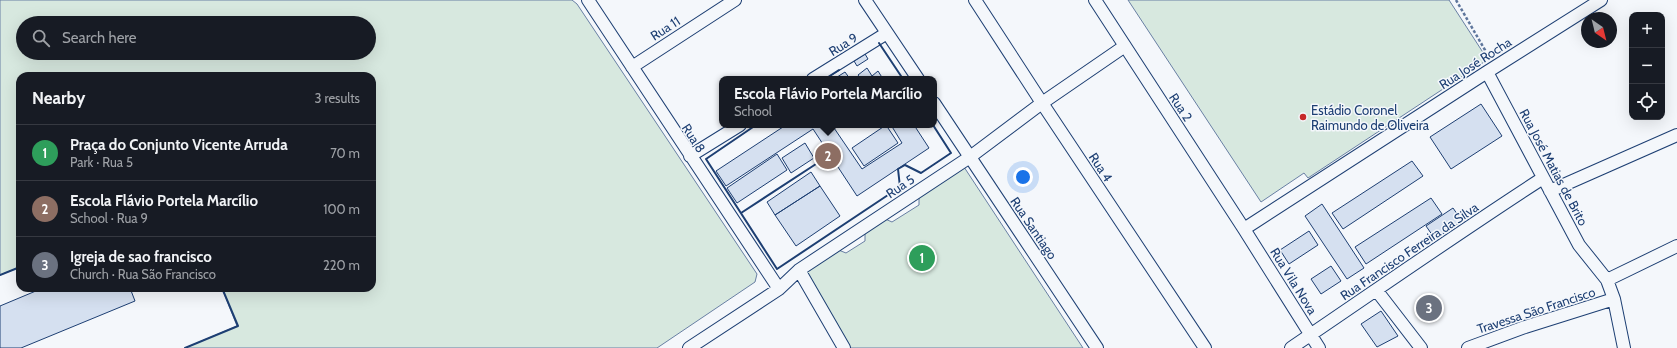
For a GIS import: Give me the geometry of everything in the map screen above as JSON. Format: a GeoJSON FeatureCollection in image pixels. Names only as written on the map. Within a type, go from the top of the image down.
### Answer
{"type":"FeatureCollection","features":[{"type":"Feature","properties":{"kind":"street","name":"Rua 8"},"geometry":{"type":"LineString","coordinates":[[588,0],[779,289]]}},
{"type":"Feature","properties":{"kind":"street","name":"Rua 11"},"geometry":{"type":"LineString","coordinates":[[632,67],[735,0]]}},
{"type":"Feature","properties":{"kind":"street"},"geometry":{"type":"LineString","coordinates":[[865,0],[916,76]]}},
{"type":"Feature","properties":{"kind":"street","name":"Rua 4"},"geometry":{"type":"LineString","coordinates":[[975,0],[1205,348]]}},
{"type":"Feature","properties":{"kind":"street","name":"Rua 2"},"geometry":{"type":"LineString","coordinates":[[1095,0],[1244,229]]}},
{"type":"Feature","properties":{"kind":"street","name":"Rua José Rocha"},"geometry":{"type":"LineString","coordinates":[[1244,229],[1601,0]]}},
{"type":"Feature","properties":{"kind":"street","name":"Rua 9"},"geometry":{"type":"LineString","coordinates":[[818,76],[887,33]]}},
{"type":"Feature","properties":{"kind":"street","name":"Rua 5"},"geometry":{"type":"LineString","coordinates":[[689,348],[779,289],[799,270],[970,157],[1042,103],[1125,46]]}},
{"type":"Feature","properties":{"kind":"street","name":"Rua José Matias de Brito"},"geometry":{"type":"LineString","coordinates":[[1487,72],[1579,245],[1606,280],[1614,299],[1624,348]]}},
{"type":"Feature","properties":{"kind":"street","name":"Rua Santiago"},"geometry":{"type":"LineString","coordinates":[[937,108],[1097,348]]}},
{"type":"Feature","properties":{"kind":"street"},"geometry":{"type":"LineString","coordinates":[[690,156],[735,128]]}},
{"type":"Feature","properties":{"kind":"street"},"geometry":{"type":"LineString","coordinates":[[1550,192],[1677,135]]}},
{"type":"Feature","properties":{"kind":"street","name":"Rua Francisco Ferreira da Silva"},"geometry":{"type":"LineString","coordinates":[[1291,348],[1377,291],[1476,221],[1543,178]]}},
{"type":"Feature","properties":{"kind":"street","name":"Rua Vila Nova"},"geometry":{"type":"LineString","coordinates":[[1244,229],[1319,348]]}},
{"type":"Feature","properties":{"kind":"street","name":"Travessa São Francisco"},"geometry":{"type":"LineString","coordinates":[[1606,280],[1677,246]]}},
{"type":"Feature","properties":{"kind":"street"},"geometry":{"type":"LineString","coordinates":[[799,270],[844,348]]}},
{"type":"Feature","properties":{"kind":"street"},"geometry":{"type":"LineString","coordinates":[[1377,291],[1421,348]]}},
{"type":"Feature","properties":{"kind":"street","name":"Travessa São Francisco"},"geometry":{"type":"LineString","coordinates":[[1468,348],[1525,327],[1614,299]]}},
{"type":"Feature","properties":{"kind":"path"},"geometry":{"type":"LineString","coordinates":[[1456,0],[1485,50],[1487,72]]}},
{"type":"Feature","properties":{"kind":"shaded area"},"geometry":{"type":"Polygon","coordinates":[[[0,0],[572,0],[577,4],[757,274],[755,282],[657,348],[185,348],[237,326],[224,292],[376,292],[376,72],[16,72],[16,269],[0,275],[0,0]]]}},
{"type":"Feature","properties":{"kind":"shaded area","name":"Estádio Coronel Raimundo de Oliveira"},"geometry":{"type":"Polygon","coordinates":[[[1128,0],[1449,0],[1484,54],[1484,62],[1308,178],[1304,173],[1261,202],[1128,0]]]}},
{"type":"Feature","properties":{"kind":"shaded area"},"geometry":{"type":"Polygon","coordinates":[[[964,167],[1083,348],[848,348],[806,273],[806,268],[836,249],[846,253],[865,241],[865,229],[883,218],[892,222],[919,205],[919,193],[964,167]]]}},
{"type":"Feature","properties":{"kind":"building"},"geometry":{"type":"Polygon","coordinates":[[[865,54],[868,59],[857,66],[854,61],[865,54]]]}},
{"type":"Feature","properties":{"kind":"building"},"geometry":{"type":"Polygon","coordinates":[[[867,68],[872,76],[859,76],[858,75],[867,68]]]}},
{"type":"Feature","properties":{"kind":"building"},"geometry":{"type":"Polygon","coordinates":[[[878,71],[881,76],[872,76],[878,71]]]}},
{"type":"Feature","properties":{"kind":"building"},"geometry":{"type":"Polygon","coordinates":[[[845,72],[848,76],[839,76],[845,72]]]}},
{"type":"Feature","properties":{"kind":"building"},"geometry":{"type":"Polygon","coordinates":[[[1481,104],[1502,136],[1451,169],[1430,137],[1481,104]]]}},
{"type":"Feature","properties":{"kind":"building"},"geometry":{"type":"Polygon","coordinates":[[[781,128],[834,128],[862,169],[902,143],[893,128],[916,128],[929,148],[857,196],[813,129],[726,186],[716,171],[781,128]]]}},
{"type":"Feature","properties":{"kind":"building"},"geometry":{"type":"Polygon","coordinates":[[[882,128],[888,128],[898,143],[864,166],[852,148],[882,128]]]}},
{"type":"Feature","properties":{"kind":"building"},"geometry":{"type":"Polygon","coordinates":[[[805,143],[814,158],[791,173],[782,158],[805,143]]]}},
{"type":"Feature","properties":{"kind":"building"},"geometry":{"type":"Polygon","coordinates":[[[777,154],[787,170],[737,203],[727,188],[777,154]]]}},
{"type":"Feature","properties":{"kind":"building"},"geometry":{"type":"Polygon","coordinates":[[[1412,161],[1423,176],[1343,229],[1332,213],[1412,161]]]}},
{"type":"Feature","properties":{"kind":"building"},"geometry":{"type":"Polygon","coordinates":[[[811,172],[820,186],[775,215],[767,202],[811,172]]]}},
{"type":"Feature","properties":{"kind":"building"},"geometry":{"type":"Polygon","coordinates":[[[820,186],[840,216],[796,246],[775,215],[820,186]]]}},
{"type":"Feature","properties":{"kind":"building"},"geometry":{"type":"Polygon","coordinates":[[[1431,198],[1442,214],[1366,264],[1355,247],[1431,198]]]}},
{"type":"Feature","properties":{"kind":"building"},"geometry":{"type":"Polygon","coordinates":[[[1322,204],[1364,268],[1347,279],[1305,216],[1322,204]]]}},
{"type":"Feature","properties":{"kind":"building"},"geometry":{"type":"Polygon","coordinates":[[[1453,208],[1462,221],[1435,239],[1426,226],[1453,208]]]}},
{"type":"Feature","properties":{"kind":"building"},"geometry":{"type":"Polygon","coordinates":[[[1309,231],[1318,245],[1289,264],[1280,250],[1309,231]]]}},
{"type":"Feature","properties":{"kind":"building"},"geometry":{"type":"Polygon","coordinates":[[[1331,266],[1341,281],[1321,294],[1311,279],[1331,266]]]}},
{"type":"Feature","properties":{"kind":"building"},"geometry":{"type":"Polygon","coordinates":[[[33,292],[132,292],[135,301],[21,348],[0,348],[0,306],[33,292]]]}},
{"type":"Feature","properties":{"kind":"building"},"geometry":{"type":"Polygon","coordinates":[[[1381,311],[1398,336],[1377,347],[1361,324],[1381,311]]]}},
{"type":"Feature","properties":{"kind":"wall"},"geometry":{"type":"LineString","coordinates":[[879,43],[901,76]]}},
{"type":"Feature","properties":{"kind":"wall"},"geometry":{"type":"LineString","coordinates":[[830,76],[839,70]]}},
{"type":"Feature","properties":{"kind":"wall"},"geometry":{"type":"LineString","coordinates":[[752,128],[706,159],[777,269],[900,187],[898,169],[905,165],[921,173],[951,153],[935,128]]}},
{"type":"Feature","properties":{"kind":"wall"},"geometry":{"type":"LineString","coordinates":[[818,163],[830,155]]}},
{"type":"Feature","properties":{"kind":"wall"},"geometry":{"type":"LineString","coordinates":[[741,213],[816,164]]}},
{"type":"Feature","properties":{"kind":"wall"},"geometry":{"type":"LineString","coordinates":[[0,275],[16,269]]}},
{"type":"Feature","properties":{"kind":"wall"},"geometry":{"type":"LineString","coordinates":[[185,348],[238,326],[224,292]]}},
{"type":"Feature","properties":{"kind":"place","name":"Estádio Coronel Raimundo de Oliveira"},"geometry":{"type":"Point","coordinates":[1303,117]}},
{"type":"Feature","properties":{"kind":"place","name":"Escola Flávio Portela Marcílio"},"geometry":{"type":"Point","coordinates":[828,156]}},
{"type":"Feature","properties":{"kind":"place","name":"Praça do Conjunto Vicente Arruda"},"geometry":{"type":"Point","coordinates":[922,258]}},
{"type":"Feature","properties":{"kind":"place","name":"Igreja de sao francisco"},"geometry":{"type":"Point","coordinates":[1429,308]}}]}
